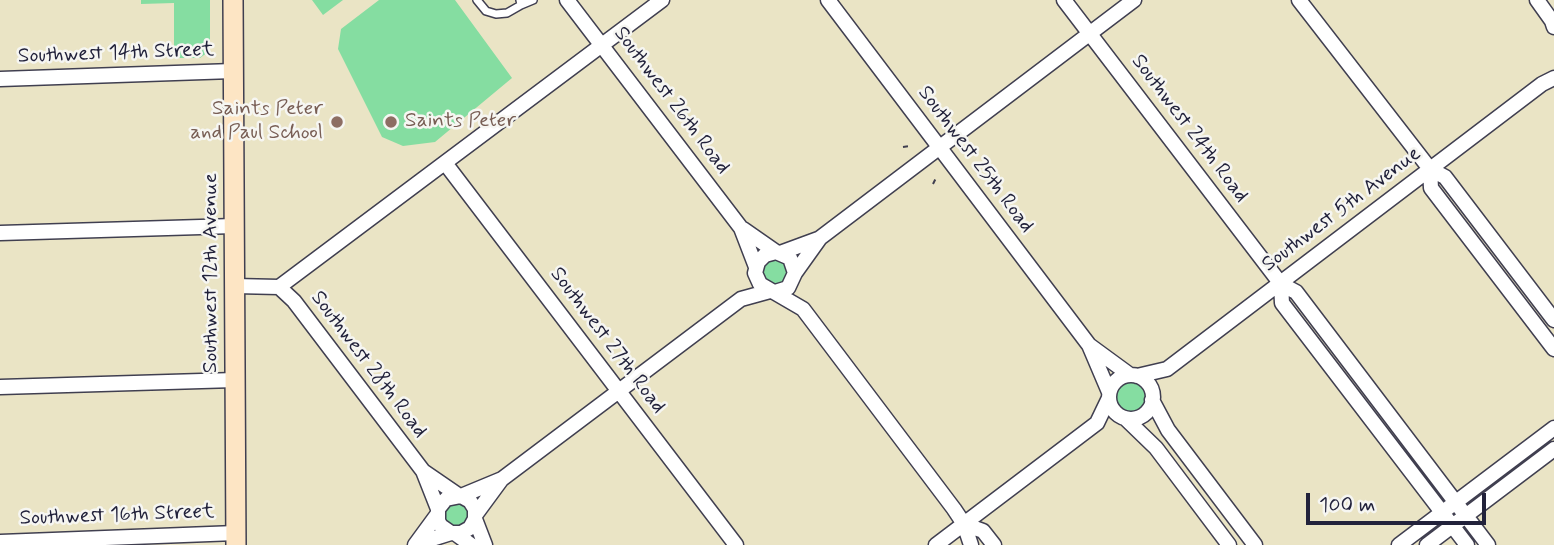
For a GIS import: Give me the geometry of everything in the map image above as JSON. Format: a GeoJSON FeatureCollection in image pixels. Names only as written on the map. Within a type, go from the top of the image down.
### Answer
{"type":"FeatureCollection","features":[{"type":"Feature","properties":{"kind":"main road","name":"Southwest 12th Avenue"},"geometry":{"type":"LineString","coordinates":[[233,0],[236,539]]}},
{"type":"Feature","properties":{"kind":"street","name":"Southwest 26th Road"},"geometry":{"type":"LineString","coordinates":[[567,0],[741,228],[755,270]]}},
{"type":"Feature","properties":{"kind":"street"},"geometry":{"type":"LineString","coordinates":[[279,287],[662,0]]}},
{"type":"Feature","properties":{"kind":"street","name":"Southwest 25th Road"},"geometry":{"type":"LineString","coordinates":[[828,0],[1090,345],[1109,395]]}},
{"type":"Feature","properties":{"kind":"street","name":"Southwest 24th Road"},"geometry":{"type":"LineString","coordinates":[[1065,0],[1280,284],[1296,292],[1488,545]]}},
{"type":"Feature","properties":{"kind":"street"},"geometry":{"type":"LineString","coordinates":[[416,545],[446,499],[502,479],[741,299],[788,288],[820,238],[1134,0]]}},
{"type":"Feature","properties":{"kind":"street"},"geometry":{"type":"LineString","coordinates":[[1299,0],[1430,169],[1446,177],[1554,320]]}},
{"type":"Feature","properties":{"kind":"street"},"geometry":{"type":"LineString","coordinates":[[1537,0],[1553,23]]}},
{"type":"Feature","properties":{"kind":"street","name":"Southwest 5th Avenue"},"geometry":{"type":"LineString","coordinates":[[1134,376],[1167,369],[1548,81],[1544,79],[1554,68]]}},
{"type":"Feature","properties":{"kind":"street","name":"Southwest 14th Street"},"geometry":{"type":"LineString","coordinates":[[0,79],[233,72]]}},
{"type":"Feature","properties":{"kind":"street","name":"Southwest 27th Road"},"geometry":{"type":"LineString","coordinates":[[445,163],[736,545]]}},
{"type":"Feature","properties":{"kind":"street"},"geometry":{"type":"LineString","coordinates":[[1430,169],[1432,188],[1554,349]]}},
{"type":"Feature","properties":{"kind":"street"},"geometry":{"type":"LineString","coordinates":[[0,233],[234,226]]}},
{"type":"Feature","properties":{"kind":"street","name":"Southwest 26th Road"},"geometry":{"type":"LineString","coordinates":[[741,228],[778,252]]}},
{"type":"Feature","properties":{"kind":"street"},"geometry":{"type":"LineString","coordinates":[[741,299],[742,292],[761,258],[820,238]]}},
{"type":"Feature","properties":{"kind":"street"},"geometry":{"type":"LineString","coordinates":[[778,252],[792,261],[803,309]]}},
{"type":"Feature","properties":{"kind":"street"},"geometry":{"type":"LineString","coordinates":[[755,270],[760,284],[803,309],[964,524],[971,545]]}},
{"type":"Feature","properties":{"kind":"street","name":"Southwest 24th Road"},"geometry":{"type":"LineString","coordinates":[[1280,284],[1282,303],[1467,545]]}},
{"type":"Feature","properties":{"kind":"street","name":"Southwest 28th Road"},"geometry":{"type":"LineString","coordinates":[[235,286],[279,287],[294,301],[423,471],[438,512]]}},
{"type":"Feature","properties":{"kind":"street","name":"Southwest 25th Road"},"geometry":{"type":"LineString","coordinates":[[1090,345],[1134,376]]}},
{"type":"Feature","properties":{"kind":"street","name":"Southwest 5th Avenue"},"geometry":{"type":"LineString","coordinates":[[1152,398],[1167,369]]}},
{"type":"Feature","properties":{"kind":"street"},"geometry":{"type":"LineString","coordinates":[[1097,423],[1117,380],[1134,376],[1148,384],[1168,430],[1255,545]]}},
{"type":"Feature","properties":{"kind":"street"},"geometry":{"type":"LineString","coordinates":[[0,387],[235,380]]}},
{"type":"Feature","properties":{"kind":"street"},"geometry":{"type":"LineString","coordinates":[[1109,395],[1114,412],[1156,448],[1229,545]]}},
{"type":"Feature","properties":{"kind":"street"},"geometry":{"type":"LineString","coordinates":[[936,545],[1097,423],[1143,415],[1152,398]]}},
{"type":"Feature","properties":{"kind":"street"},"geometry":{"type":"LineString","coordinates":[[1399,545],[1554,428]]}},
{"type":"Feature","properties":{"kind":"street"},"geometry":{"type":"LineString","coordinates":[[1427,545],[1554,449]]}},
{"type":"Feature","properties":{"kind":"street","name":"Southwest 28th Road"},"geometry":{"type":"LineString","coordinates":[[423,471],[459,496]]}},
{"type":"Feature","properties":{"kind":"street"},"geometry":{"type":"LineString","coordinates":[[416,545],[466,531],[502,479]]}},
{"type":"Feature","properties":{"kind":"street"},"geometry":{"type":"LineString","coordinates":[[459,496],[470,501],[485,545]]}},
{"type":"Feature","properties":{"kind":"street"},"geometry":{"type":"LineString","coordinates":[[438,512],[441,526],[471,545]]}},
{"type":"Feature","properties":{"kind":"street"},"geometry":{"type":"LineString","coordinates":[[964,524],[983,531],[994,545]]}},
{"type":"Feature","properties":{"kind":"street","name":"Southwest 16th Street"},"geometry":{"type":"LineString","coordinates":[[0,542],[236,539]]}},
{"type":"Feature","properties":{"kind":"lane"},"geometry":{"type":"LineString","coordinates":[[477,0],[486,11],[496,14],[507,13],[520,2],[533,0]]}},
{"type":"Feature","properties":{"kind":"path"},"geometry":{"type":"LineString","coordinates":[[943,119],[945,111]]}},
{"type":"Feature","properties":{"kind":"path"},"geometry":{"type":"LineString","coordinates":[[903,147],[910,146]]}},
{"type":"Feature","properties":{"kind":"path"},"geometry":{"type":"LineString","coordinates":[[969,149],[978,146]]}},
{"type":"Feature","properties":{"kind":"path"},"geometry":{"type":"LineString","coordinates":[[933,184],[937,176]]}},
{"type":"Feature","properties":{"kind":"green space"},"geometry":{"type":"Polygon","coordinates":[[[141,0],[210,0],[208,52],[200,58],[174,58],[174,3],[141,4],[141,0]]]}},
{"type":"Feature","properties":{"kind":"green space"},"geometry":{"type":"Polygon","coordinates":[[[312,0],[343,0],[323,15],[312,0]]]}},
{"type":"Feature","properties":{"kind":"green space"},"geometry":{"type":"Polygon","coordinates":[[[379,0],[455,0],[512,78],[435,142],[403,146],[382,137],[338,49],[341,29],[379,0]]]}},
{"type":"Feature","properties":{"kind":"green space"},"geometry":{"type":"Polygon","coordinates":[[[775,259],[784,263],[788,272],[784,281],[775,285],[766,281],[762,272],[766,263],[775,259]]]}},
{"type":"Feature","properties":{"kind":"green space"},"geometry":{"type":"Polygon","coordinates":[[[1130,382],[1140,387],[1145,397],[1140,407],[1130,412],[1120,407],[1115,397],[1120,387],[1130,382]]]}},
{"type":"Feature","properties":{"kind":"green space"},"geometry":{"type":"Polygon","coordinates":[[[456,502],[465,505],[468,514],[465,523],[456,526],[447,523],[444,514],[447,505],[456,502]]]}},
{"type":"Feature","properties":{"kind":"place","name":"Saints Peter and Paul School"},"geometry":{"type":"Point","coordinates":[337,122]}},
{"type":"Feature","properties":{"kind":"place","name":"Saints Peter"},"geometry":{"type":"Point","coordinates":[391,122]}}]}
